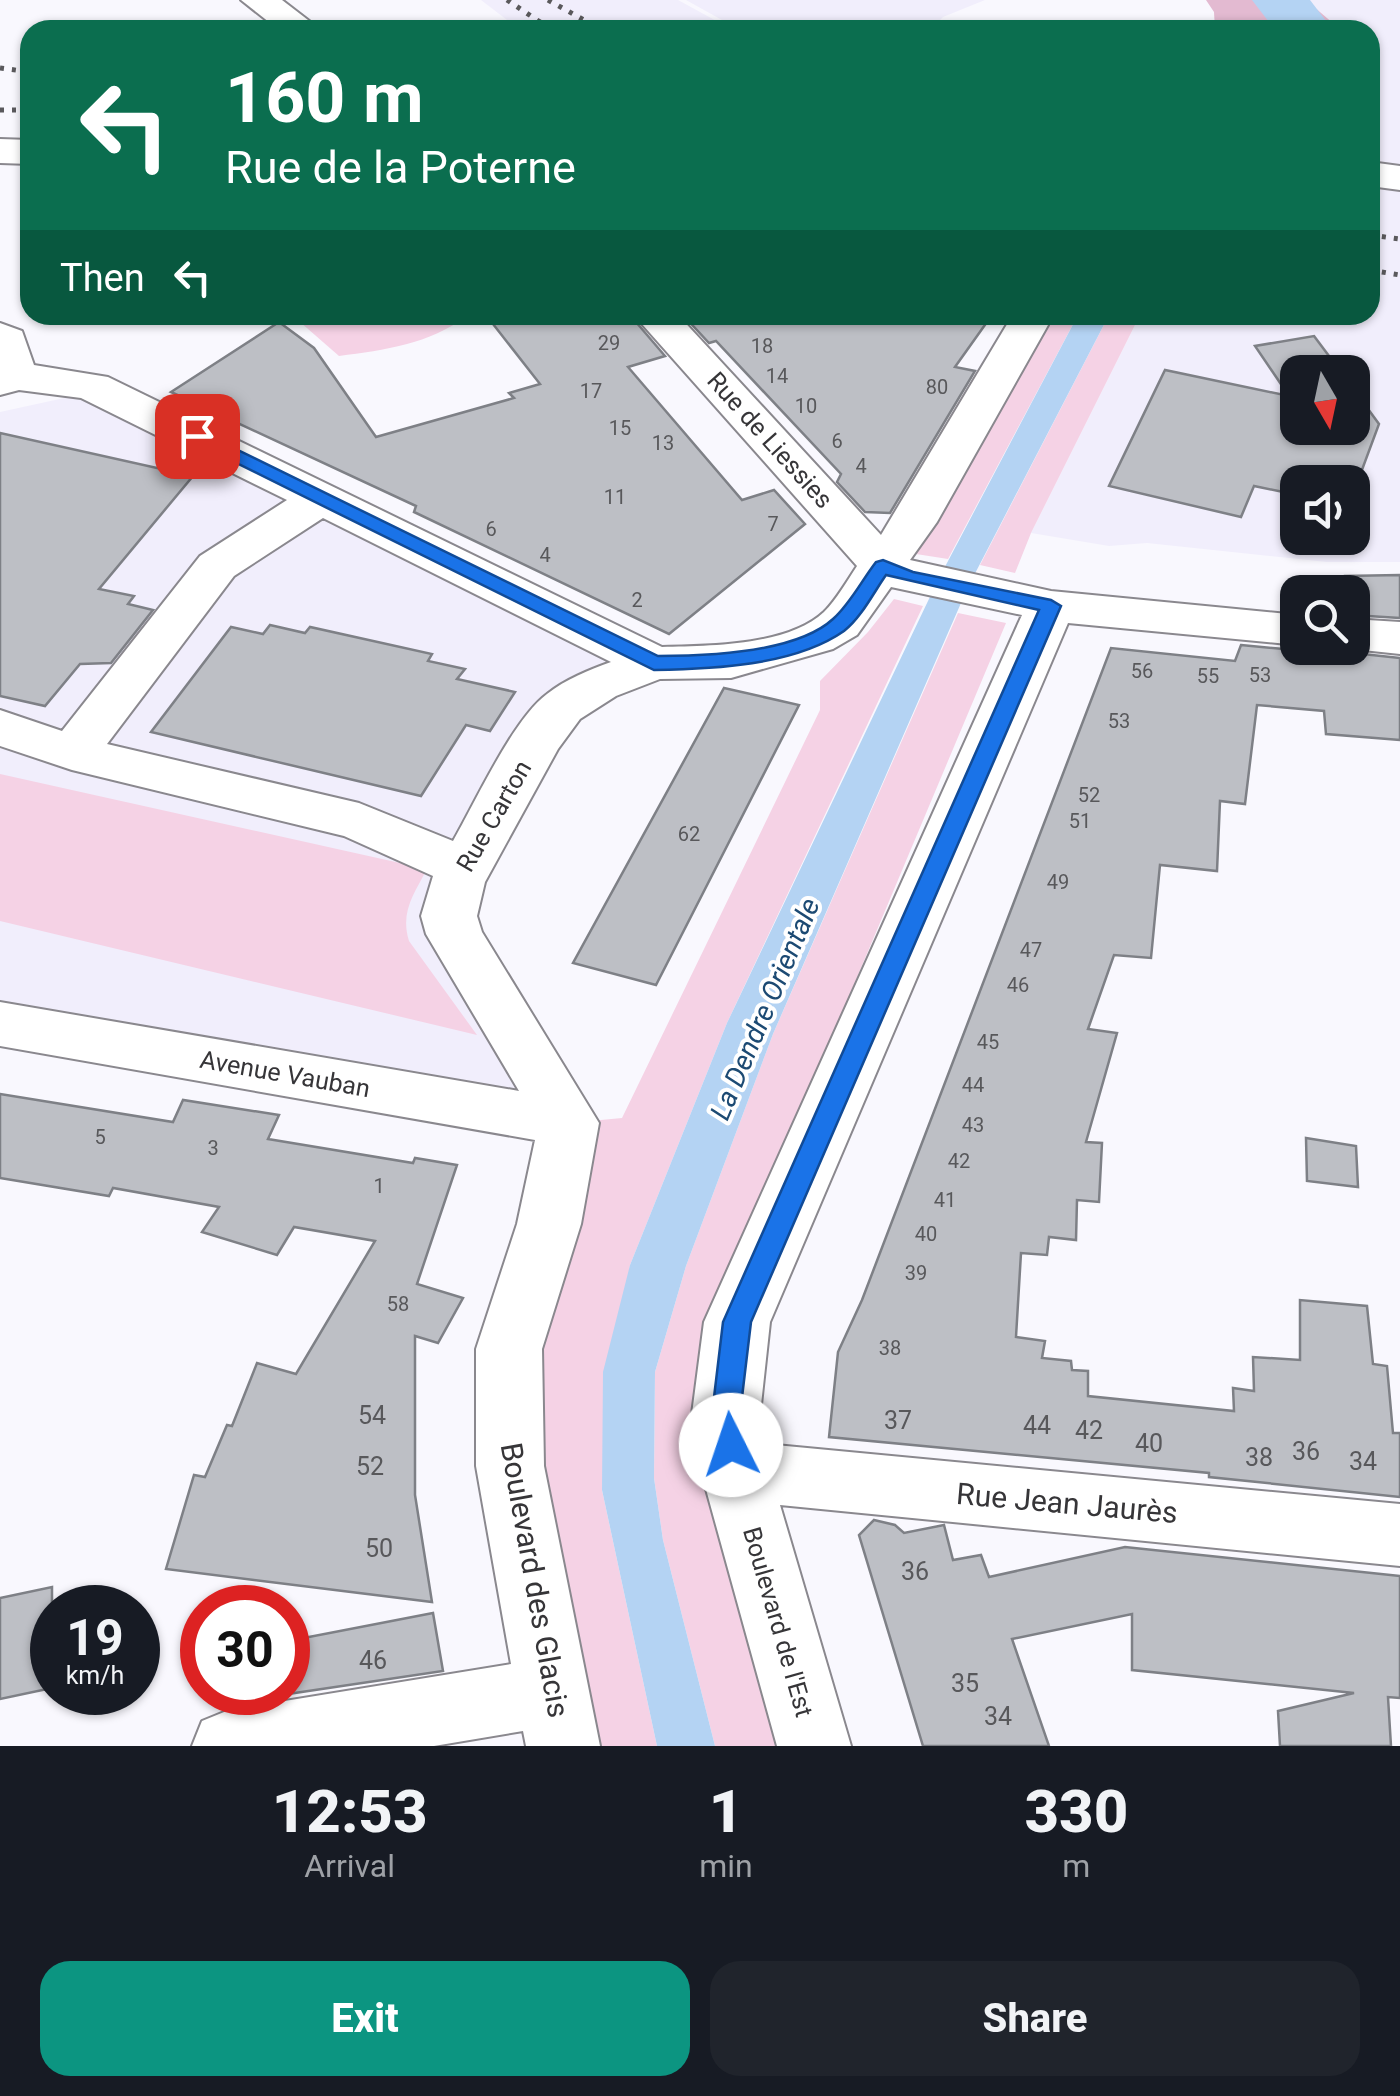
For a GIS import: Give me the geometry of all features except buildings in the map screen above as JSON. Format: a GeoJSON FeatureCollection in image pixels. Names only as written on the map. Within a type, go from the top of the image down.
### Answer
{"type":"FeatureCollection","features":[{"type":"Feature","properties":{"kind":"street"},"geometry":{"type":"LineString","coordinates":[[259,0],[288,20]]}},
{"type":"Feature","properties":{"kind":"street","name":"Rue de Liessies"},"geometry":{"type":"LineString","coordinates":[[664,325],[883,566]]}},
{"type":"Feature","properties":{"kind":"street"},"geometry":{"type":"LineString","coordinates":[[1026,325],[914,522],[883,566],[908,576],[1026,601],[1280,628]]}},
{"type":"Feature","properties":{"kind":"street","name":"Rue Carton"},"geometry":{"type":"LineString","coordinates":[[5,365],[92,386],[654,663]]}},
{"type":"Feature","properties":{"kind":"street"},"geometry":{"type":"LineString","coordinates":[[72,753],[217,566],[322,498]]}},
{"type":"Feature","properties":{"kind":"street","name":"Rue Carton"},"geometry":{"type":"LineString","coordinates":[[570,1123],[454,934],[450,898],[464,868],[536,742],[562,707],[598,685],[654,663],[731,662],[815,638],[840,624],[883,566]]}},
{"type":"Feature","properties":{"kind":"street","name":"Boulevard de l'Est"},"geometry":{"type":"LineString","coordinates":[[814,1746],[734,1471],[726,1414],[737,1322],[1026,601]]}},
{"type":"Feature","properties":{"kind":"street"},"geometry":{"type":"LineString","coordinates":[[1370,636],[1400,638]]}},
{"type":"Feature","properties":{"kind":"street"},"geometry":{"type":"LineString","coordinates":[[0,727],[72,753],[359,820],[464,868]]}},
{"type":"Feature","properties":{"kind":"street","name":"Avenue Vauban"},"geometry":{"type":"LineString","coordinates":[[0,1024],[570,1123]]}},
{"type":"Feature","properties":{"kind":"street","name":"Boulevard des Glacis"},"geometry":{"type":"LineString","coordinates":[[559,1719],[510,1466],[509,1348],[548,1224],[570,1123]]}},
{"type":"Feature","properties":{"kind":"street","name":"Rue Jean Jaurès"},"geometry":{"type":"LineString","coordinates":[[734,1471],[1400,1535]]}},
{"type":"Feature","properties":{"kind":"street"},"geometry":{"type":"LineString","coordinates":[[229,1746],[559,1719]]}},
{"type":"Feature","properties":{"kind":"shaded area"},"geometry":{"type":"Polygon","coordinates":[[[481,0],[678,0],[715,20],[507,20],[481,0]]]}},
{"type":"Feature","properties":{"kind":"shaded area"},"geometry":{"type":"Polygon","coordinates":[[[686,0],[985,0],[940,20],[722,20],[686,0]]]}},
{"type":"Feature","properties":{"kind":"shaded area"},"geometry":{"type":"Polygon","coordinates":[[[1206,0],[1306,0],[1329,20],[1214,20],[1206,0]]]}},
{"type":"Feature","properties":{"kind":"shaded area"},"geometry":{"type":"Polygon","coordinates":[[[1306,0],[1400,0],[1400,562],[1327,562],[1147,543],[1109,546],[1031,533],[1135,325],[1380,325],[1380,20],[1329,20],[1306,0]]]}},
{"type":"Feature","properties":{"kind":"shaded area"},"geometry":{"type":"Polygon","coordinates":[[[303,325],[454,325],[390,348],[339,356],[303,325]]]}},
{"type":"Feature","properties":{"kind":"shaded area"},"geometry":{"type":"Polygon","coordinates":[[[1028,325],[1073,325],[948,559],[916,554],[1028,325]]]}},
{"type":"Feature","properties":{"kind":"shaded area"},"geometry":{"type":"Polygon","coordinates":[[[1104,325],[1135,325],[1031,533],[1015,573],[980,565],[1104,325]]]}},
{"type":"Feature","properties":{"kind":"shaded area"},"geometry":{"type":"Polygon","coordinates":[[[78,395],[654,663],[598,685],[457,882],[569,1123],[0,1024],[0,412],[78,395]]]}},
{"type":"Feature","properties":{"kind":"shaded area"},"geometry":{"type":"Polygon","coordinates":[[[894,599],[923,606],[727,1023],[630,1265],[602,1490],[657,1746],[567,1746],[510,1466],[569,1123],[622,1118],[820,710],[820,681],[894,599]]]}},
{"type":"Feature","properties":{"kind":"shaded area"},"geometry":{"type":"Polygon","coordinates":[[[958,613],[1006,623],[713,1320],[697,1462],[779,1746],[715,1746],[663,1540],[654,1478],[655,1372],[686,1266],[773,1034],[958,613]]]}},
{"type":"Feature","properties":{"kind":"shaded area"},"geometry":{"type":"Polygon","coordinates":[[[0,774],[427,869],[407,912],[409,941],[477,1035],[0,921],[0,774]]]}},
{"type":"Feature","properties":{"kind":"water","name":"La Dendre Orientale"},"geometry":{"type":"Polygon","coordinates":[[[1073,325],[1104,325],[968,587],[773,1034],[686,1266],[655,1372],[654,1478],[663,1540],[715,1746],[657,1746],[602,1490],[603,1372],[630,1265],[727,1023],[938,580],[1073,325]]]}},
{"type":"Feature","properties":{"kind":"waterway"},"geometry":{"type":"LineString","coordinates":[[1280,0],[1297,20]]}},
{"type":"Feature","properties":{"kind":"railway"},"geometry":{"type":"LineString","coordinates":[[507,0],[537,20]]}},
{"type":"Feature","properties":{"kind":"railway"},"geometry":{"type":"LineString","coordinates":[[548,0],[584,20]]}},
{"type":"Feature","properties":{"kind":"railway"},"geometry":{"type":"LineString","coordinates":[[0,68],[20,71]]}},
{"type":"Feature","properties":{"kind":"railway"},"geometry":{"type":"LineString","coordinates":[[0,110],[20,110]]}},
{"type":"Feature","properties":{"kind":"railway"},"geometry":{"type":"LineString","coordinates":[[1380,236],[1400,239]]}},
{"type":"Feature","properties":{"kind":"railway"},"geometry":{"type":"LineString","coordinates":[[1380,272],[1400,275]]}},
{"type":"Feature","properties":{"kind":"route"},"geometry":{"type":"LineString","coordinates":[[197,436],[654,663],[731,662],[815,638],[840,624],[883,566],[908,576],[1051,606],[737,1322],[726,1414],[731,1445]]}}]}
